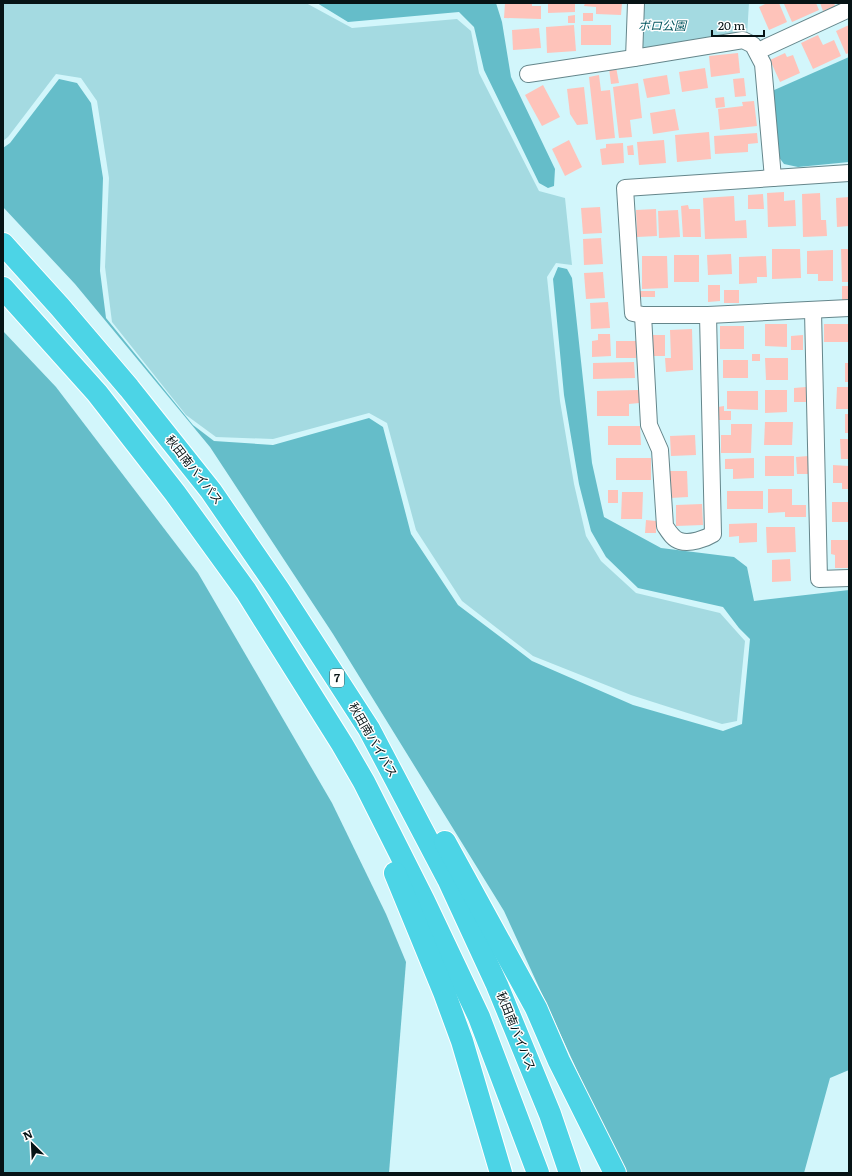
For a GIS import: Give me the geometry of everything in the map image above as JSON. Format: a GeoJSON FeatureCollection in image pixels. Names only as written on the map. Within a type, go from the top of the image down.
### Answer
{"type":"FeatureCollection","features":[{"type":"Feature","properties":{"kind":"highway","name":"秋田南バイパス"},"geometry":{"type":"LineString","coordinates":[[3,244],[60,307],[129,388],[211,491],[292,609],[369,729],[444,872],[498,985],[550,1114],[570,1173]]}},
{"type":"Feature","properties":{"kind":"highway"},"geometry":{"type":"LineString","coordinates":[[3,288],[97,393],[175,493],[246,591],[342,744],[364,782],[424,901],[479,1017],[538,1173]]}},
{"type":"Feature","properties":{"kind":"highway"},"geometry":{"type":"LineString","coordinates":[[369,729],[398,757],[536,1008],[559,1061],[615,1173]]}},
{"type":"Feature","properties":{"kind":"highway"},"geometry":{"type":"LineString","coordinates":[[342,744],[348,776],[394,872],[444,992],[462,1041],[501,1173]]}},
{"type":"Feature","properties":{"kind":"street"},"geometry":{"type":"LineString","coordinates":[[634,58],[636,3]]}},
{"type":"Feature","properties":{"kind":"street"},"geometry":{"type":"LineString","coordinates":[[758,51],[849,9]]}},
{"type":"Feature","properties":{"kind":"street"},"geometry":{"type":"LineString","coordinates":[[528,74],[743,40],[754,45],[763,64],[773,178]]}},
{"type":"Feature","properties":{"kind":"street"},"geometry":{"type":"LineString","coordinates":[[849,173],[625,188],[633,313],[643,315],[708,315],[813,311],[849,308]]}},
{"type":"Feature","properties":{"kind":"street"},"geometry":{"type":"LineString","coordinates":[[813,311],[819,579],[849,578]]}},
{"type":"Feature","properties":{"kind":"street"},"geometry":{"type":"LineString","coordinates":[[643,315],[649,425],[660,450],[665,526],[672,536],[680,542],[705,540],[713,534],[708,315]]}},
{"type":"Feature","properties":{"kind":"green space"},"geometry":{"type":"Polygon","coordinates":[[[3,3],[306,3],[352,28],[457,19],[471,31],[479,73],[539,191],[565,198],[572,265],[556,263],[547,277],[560,401],[574,484],[586,536],[601,561],[636,593],[720,613],[745,641],[737,721],[722,724],[631,695],[533,656],[462,601],[416,530],[387,423],[369,413],[273,439],[216,437],[186,415],[112,322],[105,267],[109,178],[97,101],[81,78],[56,74],[8,137],[3,141],[3,3]]]}},
{"type":"Feature","properties":{"kind":"green space","name":"ボロ公園"},"geometry":{"type":"Polygon","coordinates":[[[639,3],[749,3],[747,36],[645,51],[638,44],[639,3]]]}},
{"type":"Feature","properties":{"kind":"shaded area"},"geometry":{"type":"Polygon","coordinates":[[[317,3],[496,3],[502,22],[511,77],[555,169],[554,186],[548,188],[539,183],[484,70],[474,27],[459,12],[348,22],[317,3]]]}},
{"type":"Feature","properties":{"kind":"shaded area"},"geometry":{"type":"Polygon","coordinates":[[[849,57],[849,162],[798,167],[784,164],[778,156],[772,91],[849,57]]]}},
{"type":"Feature","properties":{"kind":"shaded area"},"geometry":{"type":"Polygon","coordinates":[[[59,79],[77,83],[91,103],[103,178],[100,271],[106,318],[193,425],[214,441],[273,445],[369,418],[383,427],[411,534],[458,605],[532,661],[633,705],[723,731],[742,724],[750,639],[739,628],[723,607],[638,588],[606,557],[591,531],[579,484],[564,395],[553,279],[558,267],[567,269],[572,278],[592,463],[604,517],[661,548],[734,557],[747,567],[754,601],[849,590],[849,1070],[830,1078],[804,1173],[624,1173],[504,911],[333,634],[210,447],[75,284],[3,207],[3,148],[10,143],[59,79]]]}},
{"type":"Feature","properties":{"kind":"shaded area"},"geometry":{"type":"Polygon","coordinates":[[[3,331],[56,387],[198,573],[332,803],[386,914],[406,962],[389,1173],[3,1173],[3,331]]]}},
{"type":"Feature","properties":{"kind":"building"},"geometry":{"type":"Polygon","coordinates":[[[505,3],[532,3],[532,6],[541,6],[541,19],[504,18],[505,3]]]}},
{"type":"Feature","properties":{"kind":"building"},"geometry":{"type":"Polygon","coordinates":[[[548,3],[575,3],[575,12],[548,13],[548,3]]]}},
{"type":"Feature","properties":{"kind":"building"},"geometry":{"type":"Polygon","coordinates":[[[585,3],[622,3],[621,15],[596,14],[596,7],[584,6],[585,3]]]}},
{"type":"Feature","properties":{"kind":"building"},"geometry":{"type":"Polygon","coordinates":[[[767,3],[779,3],[787,22],[769,30],[759,7],[767,3]]]}},
{"type":"Feature","properties":{"kind":"building"},"geometry":{"type":"Polygon","coordinates":[[[816,3],[819,10],[792,22],[784,4],[816,3]]]}},
{"type":"Feature","properties":{"kind":"building"},"geometry":{"type":"Polygon","coordinates":[[[820,3],[834,3],[835,6],[823,11],[820,3]]]}},
{"type":"Feature","properties":{"kind":"building"},"geometry":{"type":"Polygon","coordinates":[[[583,13],[593,13],[593,21],[583,21],[583,13]]]}},
{"type":"Feature","properties":{"kind":"building"},"geometry":{"type":"Polygon","coordinates":[[[575,15],[575,23],[568,23],[568,16],[575,15]]]}},
{"type":"Feature","properties":{"kind":"building"},"geometry":{"type":"Polygon","coordinates":[[[574,25],[576,51],[547,53],[546,27],[574,25]]]}},
{"type":"Feature","properties":{"kind":"building"},"geometry":{"type":"Polygon","coordinates":[[[581,25],[611,25],[611,45],[581,45],[581,25]]]}},
{"type":"Feature","properties":{"kind":"building"},"geometry":{"type":"Polygon","coordinates":[[[849,25],[849,53],[846,54],[836,31],[849,25]]]}},
{"type":"Feature","properties":{"kind":"building"},"geometry":{"type":"Polygon","coordinates":[[[539,28],[541,48],[513,50],[512,30],[539,28]]]}},
{"type":"Feature","properties":{"kind":"building"},"geometry":{"type":"Polygon","coordinates":[[[818,35],[823,45],[834,40],[841,56],[813,69],[801,43],[818,35]]]}},
{"type":"Feature","properties":{"kind":"building"},"geometry":{"type":"Polygon","coordinates":[[[738,53],[740,73],[711,77],[709,56],[738,53]]]}},
{"type":"Feature","properties":{"kind":"building"},"geometry":{"type":"Polygon","coordinates":[[[785,53],[787,57],[793,55],[800,73],[780,82],[770,60],[785,53]]]}},
{"type":"Feature","properties":{"kind":"building"},"geometry":{"type":"Polygon","coordinates":[[[616,67],[619,83],[611,84],[609,68],[616,67]]]}},
{"type":"Feature","properties":{"kind":"building"},"geometry":{"type":"Polygon","coordinates":[[[705,68],[708,88],[682,92],[679,72],[705,68]]]}},
{"type":"Feature","properties":{"kind":"building"},"geometry":{"type":"Polygon","coordinates":[[[599,75],[601,91],[610,90],[615,138],[596,140],[589,77],[599,75]]]}},
{"type":"Feature","properties":{"kind":"building"},"geometry":{"type":"Polygon","coordinates":[[[667,75],[670,94],[647,98],[643,79],[667,75]]]}},
{"type":"Feature","properties":{"kind":"building"},"geometry":{"type":"Polygon","coordinates":[[[744,78],[746,96],[735,97],[733,79],[744,78]]]}},
{"type":"Feature","properties":{"kind":"building"},"geometry":{"type":"Polygon","coordinates":[[[638,83],[642,118],[630,120],[632,137],[619,138],[613,87],[638,83]]]}},
{"type":"Feature","properties":{"kind":"building"},"geometry":{"type":"Polygon","coordinates":[[[543,85],[560,117],[542,126],[525,95],[543,85]]]}},
{"type":"Feature","properties":{"kind":"building"},"geometry":{"type":"Polygon","coordinates":[[[584,87],[588,124],[577,125],[570,114],[567,89],[584,87]]]}},
{"type":"Feature","properties":{"kind":"building"},"geometry":{"type":"Polygon","coordinates":[[[724,97],[725,107],[716,108],[715,98],[724,97]]]}},
{"type":"Feature","properties":{"kind":"building"},"geometry":{"type":"Polygon","coordinates":[[[754,101],[757,126],[720,130],[718,109],[743,106],[742,102],[754,101]]]}},
{"type":"Feature","properties":{"kind":"building"},"geometry":{"type":"Polygon","coordinates":[[[675,109],[679,130],[653,134],[650,113],[675,109]]]}},
{"type":"Feature","properties":{"kind":"building"},"geometry":{"type":"Polygon","coordinates":[[[709,132],[711,159],[677,162],[675,135],[709,132]]]}},
{"type":"Feature","properties":{"kind":"building"},"geometry":{"type":"Polygon","coordinates":[[[757,133],[758,143],[748,144],[748,152],[715,154],[714,136],[757,133]]]}},
{"type":"Feature","properties":{"kind":"building"},"geometry":{"type":"Polygon","coordinates":[[[569,140],[582,167],[565,176],[552,149],[569,140]]]}},
{"type":"Feature","properties":{"kind":"building"},"geometry":{"type":"Polygon","coordinates":[[[664,140],[666,163],[639,165],[637,142],[664,140]]]}},
{"type":"Feature","properties":{"kind":"building"},"geometry":{"type":"Polygon","coordinates":[[[623,143],[624,163],[602,165],[600,149],[606,148],[606,144],[623,143]]]}},
{"type":"Feature","properties":{"kind":"building"},"geometry":{"type":"Polygon","coordinates":[[[633,145],[634,155],[628,155],[627,146],[633,145]]]}},
{"type":"Feature","properties":{"kind":"building"},"geometry":{"type":"Polygon","coordinates":[[[784,192],[784,201],[795,200],[796,226],[768,227],[767,193],[784,192]]]}},
{"type":"Feature","properties":{"kind":"building"},"geometry":{"type":"Polygon","coordinates":[[[820,193],[821,220],[826,220],[827,236],[803,237],[802,194],[820,193]]]}},
{"type":"Feature","properties":{"kind":"building"},"geometry":{"type":"Polygon","coordinates":[[[763,194],[764,209],[748,209],[748,195],[763,194]]]}},
{"type":"Feature","properties":{"kind":"building"},"geometry":{"type":"Polygon","coordinates":[[[734,196],[735,221],[746,220],[747,238],[705,239],[703,198],[734,196]]]}},
{"type":"Feature","properties":{"kind":"building"},"geometry":{"type":"Polygon","coordinates":[[[849,197],[849,226],[837,227],[836,198],[849,197]]]}},
{"type":"Feature","properties":{"kind":"building"},"geometry":{"type":"Polygon","coordinates":[[[688,205],[689,209],[700,209],[701,237],[683,237],[681,206],[688,205]]]}},
{"type":"Feature","properties":{"kind":"building"},"geometry":{"type":"Polygon","coordinates":[[[600,207],[602,233],[583,234],[581,208],[600,207]]]}},
{"type":"Feature","properties":{"kind":"building"},"geometry":{"type":"Polygon","coordinates":[[[656,209],[657,236],[637,237],[636,210],[656,209]]]}},
{"type":"Feature","properties":{"kind":"building"},"geometry":{"type":"Polygon","coordinates":[[[678,210],[680,237],[659,238],[658,211],[678,210]]]}},
{"type":"Feature","properties":{"kind":"building"},"geometry":{"type":"Polygon","coordinates":[[[601,238],[603,264],[584,265],[583,239],[601,238]]]}},
{"type":"Feature","properties":{"kind":"building"},"geometry":{"type":"Polygon","coordinates":[[[772,249],[800,249],[801,278],[772,279],[772,249]]]}},
{"type":"Feature","properties":{"kind":"building"},"geometry":{"type":"Polygon","coordinates":[[[841,249],[849,249],[849,282],[842,282],[841,249]]]}},
{"type":"Feature","properties":{"kind":"building"},"geometry":{"type":"Polygon","coordinates":[[[833,250],[833,281],[818,281],[818,274],[807,274],[807,251],[833,250]]]}},
{"type":"Feature","properties":{"kind":"building"},"geometry":{"type":"Polygon","coordinates":[[[731,254],[732,274],[708,275],[707,255],[731,254]]]}},
{"type":"Feature","properties":{"kind":"building"},"geometry":{"type":"Polygon","coordinates":[[[674,255],[699,255],[699,282],[674,282],[674,255]]]}},
{"type":"Feature","properties":{"kind":"building"},"geometry":{"type":"Polygon","coordinates":[[[642,256],[667,256],[668,288],[642,289],[642,256]]]}},
{"type":"Feature","properties":{"kind":"building"},"geometry":{"type":"Polygon","coordinates":[[[766,256],[767,277],[757,277],[757,283],[739,284],[739,257],[766,256]]]}},
{"type":"Feature","properties":{"kind":"building"},"geometry":{"type":"Polygon","coordinates":[[[603,272],[605,298],[586,299],[584,273],[603,272]]]}},
{"type":"Feature","properties":{"kind":"building"},"geometry":{"type":"Polygon","coordinates":[[[708,285],[720,285],[720,301],[708,302],[708,285]]]}},
{"type":"Feature","properties":{"kind":"building"},"geometry":{"type":"Polygon","coordinates":[[[842,286],[849,286],[849,300],[842,300],[842,286]]]}},
{"type":"Feature","properties":{"kind":"building"},"geometry":{"type":"Polygon","coordinates":[[[724,290],[739,290],[739,303],[724,303],[724,290]]]}},
{"type":"Feature","properties":{"kind":"building"},"geometry":{"type":"Polygon","coordinates":[[[640,291],[655,291],[655,297],[640,297],[640,291]]]}},
{"type":"Feature","properties":{"kind":"building"},"geometry":{"type":"Polygon","coordinates":[[[608,302],[610,328],[591,329],[590,303],[608,302]]]}},
{"type":"Feature","properties":{"kind":"building"},"geometry":{"type":"Polygon","coordinates":[[[765,324],[787,324],[787,347],[765,346],[765,324]]]}},
{"type":"Feature","properties":{"kind":"building"},"geometry":{"type":"Polygon","coordinates":[[[824,324],[849,324],[849,342],[824,342],[824,324]]]}},
{"type":"Feature","properties":{"kind":"building"},"geometry":{"type":"Polygon","coordinates":[[[720,326],[744,326],[744,349],[720,349],[720,326]]]}},
{"type":"Feature","properties":{"kind":"building"},"geometry":{"type":"Polygon","coordinates":[[[692,329],[693,370],[666,372],[665,358],[671,358],[670,330],[692,329]]]}},
{"type":"Feature","properties":{"kind":"building"},"geometry":{"type":"Polygon","coordinates":[[[598,334],[610,334],[611,356],[592,357],[592,341],[598,340],[598,334]]]}},
{"type":"Feature","properties":{"kind":"building"},"geometry":{"type":"Polygon","coordinates":[[[652,335],[665,335],[665,356],[652,356],[652,335]]]}},
{"type":"Feature","properties":{"kind":"building"},"geometry":{"type":"Polygon","coordinates":[[[803,335],[803,350],[791,350],[791,336],[803,335]]]}},
{"type":"Feature","properties":{"kind":"building"},"geometry":{"type":"Polygon","coordinates":[[[616,341],[636,341],[636,358],[616,358],[616,341]]]}},
{"type":"Feature","properties":{"kind":"building"},"geometry":{"type":"Polygon","coordinates":[[[752,354],[760,354],[760,361],[752,361],[752,354]]]}},
{"type":"Feature","properties":{"kind":"building"},"geometry":{"type":"Polygon","coordinates":[[[765,358],[788,358],[788,380],[766,380],[765,358]]]}},
{"type":"Feature","properties":{"kind":"building"},"geometry":{"type":"Polygon","coordinates":[[[723,360],[748,360],[748,378],[723,378],[723,360]]]}},
{"type":"Feature","properties":{"kind":"building"},"geometry":{"type":"Polygon","coordinates":[[[634,362],[635,378],[593,379],[593,363],[634,362]]]}},
{"type":"Feature","properties":{"kind":"building"},"geometry":{"type":"Polygon","coordinates":[[[845,363],[849,363],[849,382],[845,382],[845,363]]]}},
{"type":"Feature","properties":{"kind":"building"},"geometry":{"type":"Polygon","coordinates":[[[806,387],[806,402],[794,402],[794,388],[806,387]]]}},
{"type":"Feature","properties":{"kind":"building"},"geometry":{"type":"Polygon","coordinates":[[[837,387],[849,387],[849,409],[836,409],[837,387]]]}},
{"type":"Feature","properties":{"kind":"building"},"geometry":{"type":"Polygon","coordinates":[[[639,390],[639,403],[629,404],[629,416],[597,416],[597,391],[639,390]]]}},
{"type":"Feature","properties":{"kind":"building"},"geometry":{"type":"Polygon","coordinates":[[[765,390],[787,390],[787,412],[765,413],[765,390]]]}},
{"type":"Feature","properties":{"kind":"building"},"geometry":{"type":"Polygon","coordinates":[[[727,391],[758,391],[758,410],[727,409],[727,391]]]}},
{"type":"Feature","properties":{"kind":"building"},"geometry":{"type":"Polygon","coordinates":[[[724,406],[724,411],[731,411],[731,420],[718,420],[718,407],[724,406]]]}},
{"type":"Feature","properties":{"kind":"building"},"geometry":{"type":"Polygon","coordinates":[[[845,414],[849,414],[849,433],[845,433],[845,414]]]}},
{"type":"Feature","properties":{"kind":"building"},"geometry":{"type":"Polygon","coordinates":[[[765,422],[793,422],[792,445],[764,445],[765,422]]]}},
{"type":"Feature","properties":{"kind":"building"},"geometry":{"type":"Polygon","coordinates":[[[731,424],[752,424],[751,453],[721,453],[721,435],[731,435],[731,424]]]}},
{"type":"Feature","properties":{"kind":"building"},"geometry":{"type":"Polygon","coordinates":[[[608,426],[640,426],[641,445],[608,445],[608,426]]]}},
{"type":"Feature","properties":{"kind":"building"},"geometry":{"type":"Polygon","coordinates":[[[695,435],[696,455],[671,456],[670,436],[695,435]]]}},
{"type":"Feature","properties":{"kind":"building"},"geometry":{"type":"Polygon","coordinates":[[[840,439],[849,439],[849,459],[841,459],[840,439]]]}},
{"type":"Feature","properties":{"kind":"building"},"geometry":{"type":"Polygon","coordinates":[[[765,456],[794,456],[794,476],[765,476],[765,456]]]}},
{"type":"Feature","properties":{"kind":"building"},"geometry":{"type":"Polygon","coordinates":[[[808,456],[808,474],[797,474],[796,457],[808,456]]]}},
{"type":"Feature","properties":{"kind":"building"},"geometry":{"type":"Polygon","coordinates":[[[616,458],[651,458],[651,480],[616,480],[616,458]]]}},
{"type":"Feature","properties":{"kind":"building"},"geometry":{"type":"Polygon","coordinates":[[[754,458],[754,478],[733,479],[733,469],[725,469],[725,459],[754,458]]]}},
{"type":"Feature","properties":{"kind":"building"},"geometry":{"type":"Polygon","coordinates":[[[833,465],[849,466],[849,489],[842,489],[842,483],[833,483],[833,465]]]}},
{"type":"Feature","properties":{"kind":"building"},"geometry":{"type":"Polygon","coordinates":[[[670,471],[687,471],[688,497],[670,498],[670,471]]]}},
{"type":"Feature","properties":{"kind":"building"},"geometry":{"type":"Polygon","coordinates":[[[768,489],[792,489],[792,505],[806,505],[806,517],[785,517],[785,512],[768,513],[768,489]]]}},
{"type":"Feature","properties":{"kind":"building"},"geometry":{"type":"Polygon","coordinates":[[[608,490],[618,490],[618,503],[608,503],[608,490]]]}},
{"type":"Feature","properties":{"kind":"building"},"geometry":{"type":"Polygon","coordinates":[[[727,491],[763,491],[763,509],[727,509],[727,491]]]}},
{"type":"Feature","properties":{"kind":"building"},"geometry":{"type":"Polygon","coordinates":[[[622,492],[643,492],[642,519],[621,519],[622,492]]]}},
{"type":"Feature","properties":{"kind":"building"},"geometry":{"type":"Polygon","coordinates":[[[832,502],[849,502],[849,522],[832,522],[832,502]]]}},
{"type":"Feature","properties":{"kind":"building"},"geometry":{"type":"Polygon","coordinates":[[[702,504],[703,525],[676,526],[676,505],[702,504]]]}},
{"type":"Feature","properties":{"kind":"building"},"geometry":{"type":"Polygon","coordinates":[[[646,520],[656,521],[656,533],[645,533],[646,520]]]}},
{"type":"Feature","properties":{"kind":"building"},"geometry":{"type":"Polygon","coordinates":[[[757,523],[757,542],[739,543],[739,536],[729,537],[729,524],[757,523]]]}},
{"type":"Feature","properties":{"kind":"building"},"geometry":{"type":"Polygon","coordinates":[[[766,527],[795,527],[796,552],[767,553],[766,527]]]}},
{"type":"Feature","properties":{"kind":"building"},"geometry":{"type":"Polygon","coordinates":[[[831,540],[849,540],[849,568],[835,568],[835,555],[831,554],[831,540]]]}},
{"type":"Feature","properties":{"kind":"building"},"geometry":{"type":"Polygon","coordinates":[[[790,559],[791,581],[772,582],[772,560],[790,559]]]}}]}
